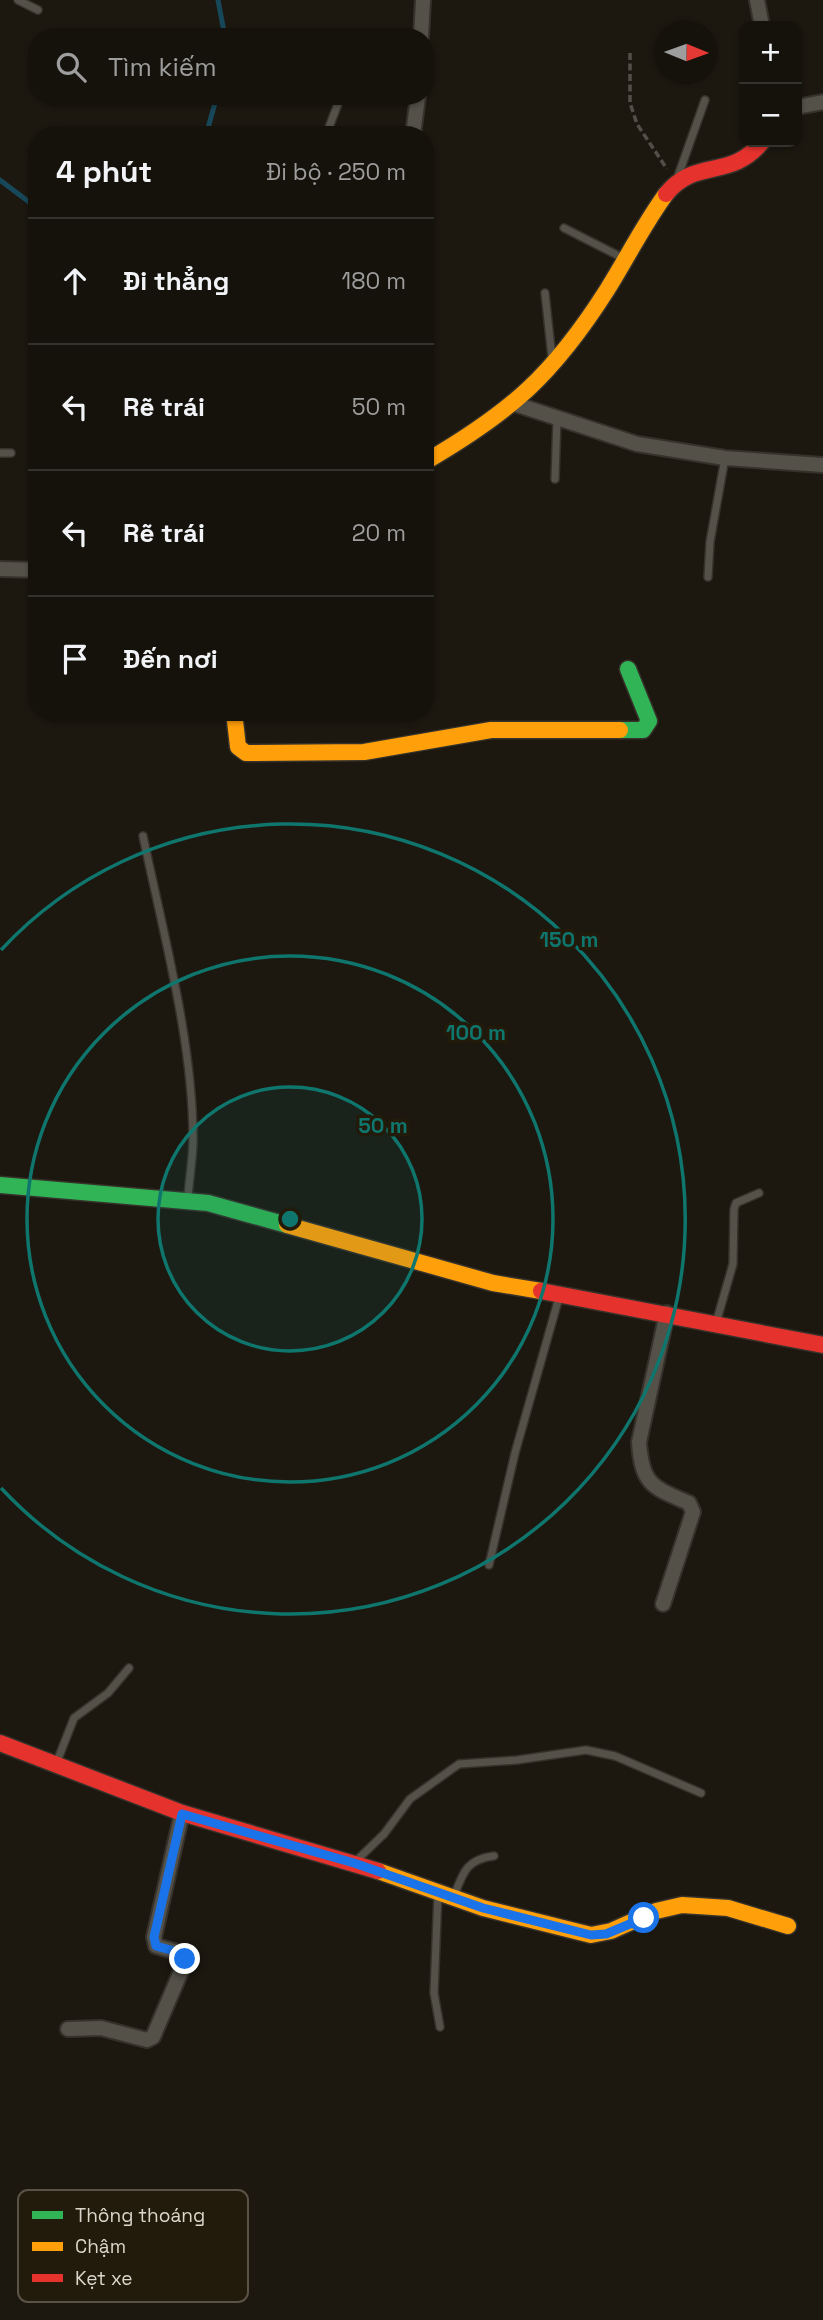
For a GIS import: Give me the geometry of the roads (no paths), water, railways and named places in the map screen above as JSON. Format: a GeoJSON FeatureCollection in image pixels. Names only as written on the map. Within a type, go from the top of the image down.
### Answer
{"type":"FeatureCollection","features":[{"type":"Feature","properties":{"kind":"street"},"geometry":{"type":"LineString","coordinates":[[421,28],[423,0]]}},
{"type":"Feature","properties":{"kind":"street"},"geometry":{"type":"LineString","coordinates":[[757,0],[761,21]]}},
{"type":"Feature","properties":{"kind":"street"},"geometry":{"type":"LineString","coordinates":[[802,106],[823,102]]}},
{"type":"Feature","properties":{"kind":"street"},"geometry":{"type":"LineString","coordinates":[[414,126],[417,105]]}},
{"type":"Feature","properties":{"kind":"street"},"geometry":{"type":"LineString","coordinates":[[434,455],[515,404],[599,304],[663,196],[675,182],[689,174],[731,168],[749,159],[758,147]]}},
{"type":"Feature","properties":{"kind":"street"},"geometry":{"type":"LineString","coordinates":[[515,404],[637,444],[725,458],[823,465]]}},
{"type":"Feature","properties":{"kind":"street"},"geometry":{"type":"LineString","coordinates":[[0,569],[28,570]]}},
{"type":"Feature","properties":{"kind":"street"},"geometry":{"type":"LineString","coordinates":[[235,721],[238,747],[246,753],[364,751],[491,730],[643,730],[649,721],[628,669]]}},
{"type":"Feature","properties":{"kind":"street"},"geometry":{"type":"LineString","coordinates":[[0,1185],[188,1199],[247,1213],[493,1283],[667,1313],[823,1345]]}},
{"type":"Feature","properties":{"kind":"street"},"geometry":{"type":"LineString","coordinates":[[663,1604],[693,1512],[690,1503],[649,1483],[644,1477],[640,1455],[639,1442],[667,1313]]}},
{"type":"Feature","properties":{"kind":"street"},"geometry":{"type":"LineString","coordinates":[[0,1742],[182,1814],[354,1863],[483,1908],[591,1935],[606,1934],[664,1908],[698,1903],[788,1926]]}},
{"type":"Feature","properties":{"kind":"street"},"geometry":{"type":"LineString","coordinates":[[68,2029],[95,2027],[147,2040],[153,2037],[185,1962],[181,1953],[156,1946],[154,1937],[182,1814]]}},
{"type":"Feature","properties":{"kind":"lane"},"geometry":{"type":"LineString","coordinates":[[18,0],[38,10]]}},
{"type":"Feature","properties":{"kind":"lane"},"geometry":{"type":"LineString","coordinates":[[675,182],[705,100]]}},
{"type":"Feature","properties":{"kind":"lane"},"geometry":{"type":"LineString","coordinates":[[329,126],[338,105]]}},
{"type":"Feature","properties":{"kind":"lane"},"geometry":{"type":"LineString","coordinates":[[564,228],[627,260]]}},
{"type":"Feature","properties":{"kind":"lane"},"geometry":{"type":"LineString","coordinates":[[545,293],[552,362]]}},
{"type":"Feature","properties":{"kind":"lane"},"geometry":{"type":"LineString","coordinates":[[555,479],[557,417]]}},
{"type":"Feature","properties":{"kind":"lane"},"geometry":{"type":"LineString","coordinates":[[0,453],[11,453]]}},
{"type":"Feature","properties":{"kind":"lane"},"geometry":{"type":"LineString","coordinates":[[708,577],[710,542],[725,458]]}},
{"type":"Feature","properties":{"kind":"lane"},"geometry":{"type":"LineString","coordinates":[[143,836],[172,978],[185,1059],[193,1139],[188,1199]]}},
{"type":"Feature","properties":{"kind":"lane"},"geometry":{"type":"LineString","coordinates":[[716,1324],[733,1264],[734,1209],[736,1203],[759,1193]]}},
{"type":"Feature","properties":{"kind":"lane"},"geometry":{"type":"LineString","coordinates":[[489,1565],[515,1453],[560,1294]]}},
{"type":"Feature","properties":{"kind":"lane"},"geometry":{"type":"LineString","coordinates":[[55,1765],[74,1718],[108,1693],[129,1668]]}},
{"type":"Feature","properties":{"kind":"lane"},"geometry":{"type":"LineString","coordinates":[[354,1863],[384,1834],[410,1799],[459,1764],[517,1760],[586,1750],[615,1756],[701,1793]]}},
{"type":"Feature","properties":{"kind":"lane"},"geometry":{"type":"LineString","coordinates":[[440,2027],[434,1993],[446,1895],[471,1862],[494,1856]]}},
{"type":"Feature","properties":{"kind":"waterway"},"geometry":{"type":"LineString","coordinates":[[218,0],[223,28]]}},
{"type":"Feature","properties":{"kind":"waterway"},"geometry":{"type":"LineString","coordinates":[[209,126],[214,105]]}},
{"type":"Feature","properties":{"kind":"waterway"},"geometry":{"type":"LineString","coordinates":[[0,180],[28,201]]}}]}
